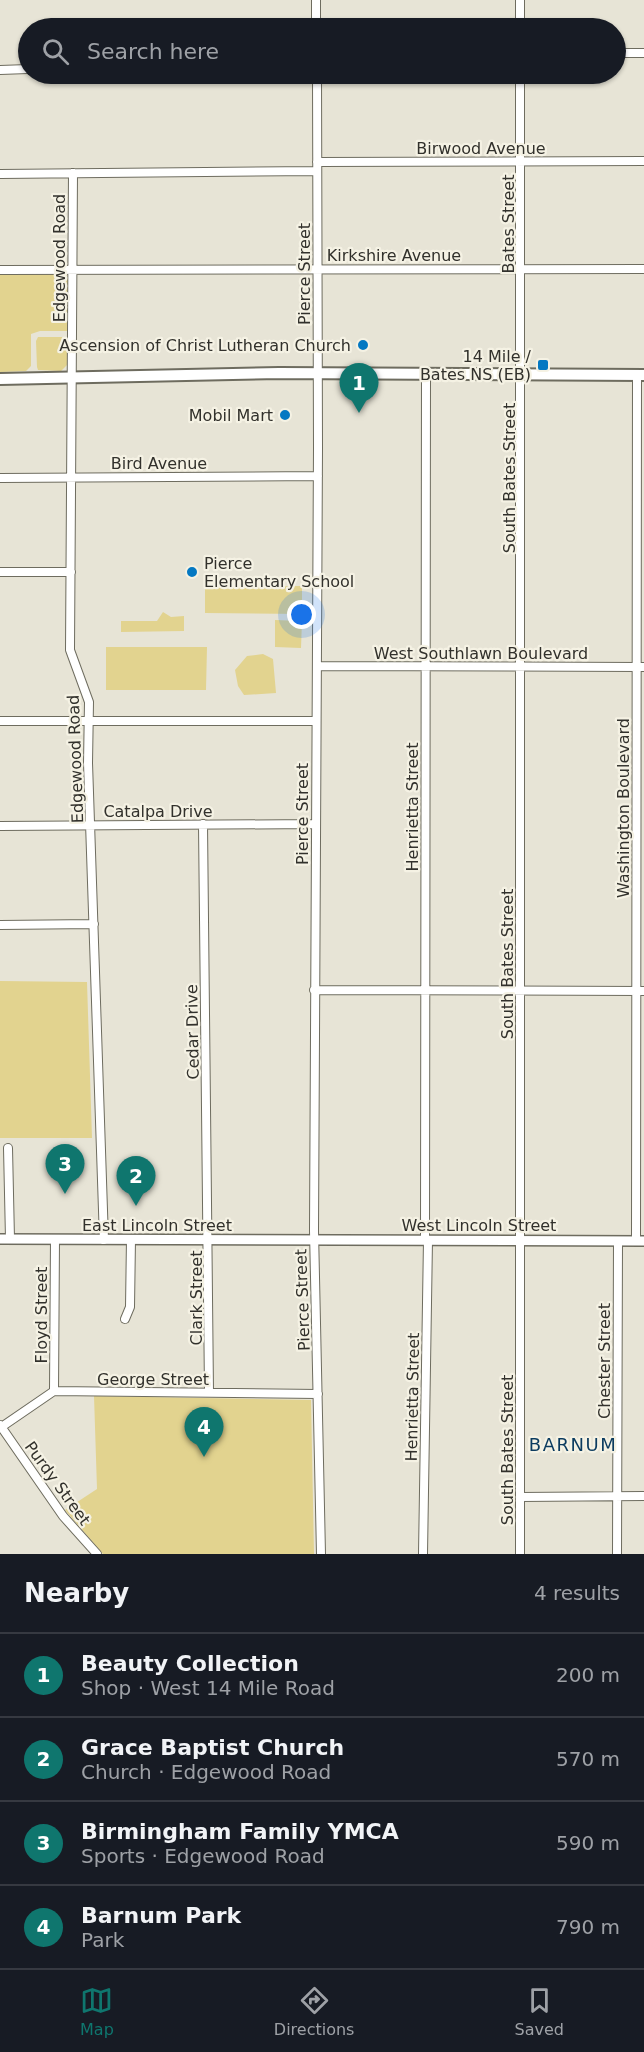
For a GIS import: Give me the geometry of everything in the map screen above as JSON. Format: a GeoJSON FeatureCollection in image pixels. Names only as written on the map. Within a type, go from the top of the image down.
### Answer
{"type":"FeatureCollection","features":[{"type":"Feature","properties":{"kind":"main road"},"geometry":{"type":"LineString","coordinates":[[0,379],[318,374],[640,375]]}},
{"type":"Feature","properties":{"kind":"street"},"geometry":{"type":"LineString","coordinates":[[316,0],[316,18]]}},
{"type":"Feature","properties":{"kind":"street"},"geometry":{"type":"LineString","coordinates":[[520,0],[520,18]]}},
{"type":"Feature","properties":{"kind":"street"},"geometry":{"type":"LineString","coordinates":[[626,53],[644,53]]}},
{"type":"Feature","properties":{"kind":"street"},"geometry":{"type":"LineString","coordinates":[[0,70],[18,69]]}},
{"type":"Feature","properties":{"kind":"street","name":"Pierce Street"},"geometry":{"type":"LineString","coordinates":[[316,84],[318,476],[314,1240],[321,1554]]}},
{"type":"Feature","properties":{"kind":"street","name":"Bates Street"},"geometry":{"type":"LineString","coordinates":[[520,84],[522,375]]}},
{"type":"Feature","properties":{"kind":"street","name":"Birwood Avenue"},"geometry":{"type":"LineString","coordinates":[[317,162],[644,161]]}},
{"type":"Feature","properties":{"kind":"street"},"geometry":{"type":"LineString","coordinates":[[0,174],[317,171]]}},
{"type":"Feature","properties":{"kind":"street","name":"Edgewood Road"},"geometry":{"type":"LineString","coordinates":[[73,173],[70,650],[87,693],[89,721],[104,1240]]}},
{"type":"Feature","properties":{"kind":"street","name":"Kirkshire Avenue"},"geometry":{"type":"LineString","coordinates":[[0,270],[644,269]]}},
{"type":"Feature","properties":{"kind":"street","name":"Henrietta Street"},"geometry":{"type":"LineString","coordinates":[[423,1554],[426,1240],[426,374]]}},
{"type":"Feature","properties":{"kind":"street","name":"South Bates Street"},"geometry":{"type":"LineString","coordinates":[[520,1554],[522,375]]}},
{"type":"Feature","properties":{"kind":"street","name":"Washington Boulevard"},"geometry":{"type":"LineString","coordinates":[[640,375],[640,1241]]}},
{"type":"Feature","properties":{"kind":"street","name":"Bird Avenue"},"geometry":{"type":"LineString","coordinates":[[0,478],[318,476]]}},
{"type":"Feature","properties":{"kind":"street"},"geometry":{"type":"LineString","coordinates":[[0,572],[71,572]]}},
{"type":"Feature","properties":{"kind":"street","name":"West Southlawn Boulevard"},"geometry":{"type":"LineString","coordinates":[[317,666],[640,667]]}},
{"type":"Feature","properties":{"kind":"street"},"geometry":{"type":"LineString","coordinates":[[0,721],[316,721]]}},
{"type":"Feature","properties":{"kind":"street","name":"Cedar Drive"},"geometry":{"type":"LineString","coordinates":[[203,824],[210,1240]]}},
{"type":"Feature","properties":{"kind":"street","name":"Catalpa Drive"},"geometry":{"type":"LineString","coordinates":[[0,826],[315,824]]}},
{"type":"Feature","properties":{"kind":"street"},"geometry":{"type":"LineString","coordinates":[[0,925],[94,924]]}},
{"type":"Feature","properties":{"kind":"street"},"geometry":{"type":"LineString","coordinates":[[314,990],[640,991]]}},
{"type":"Feature","properties":{"kind":"street"},"geometry":{"type":"LineString","coordinates":[[5,1239],[8,1148]]}},
{"type":"Feature","properties":{"kind":"street","name":"East Lincoln Street"},"geometry":{"type":"LineString","coordinates":[[5,1239],[314,1240]]}},
{"type":"Feature","properties":{"kind":"street","name":"Floyd Street"},"geometry":{"type":"LineString","coordinates":[[54,1391],[55,1239]]}},
{"type":"Feature","properties":{"kind":"street"},"geometry":{"type":"LineString","coordinates":[[125,1319],[130,1307],[131,1239]]}},
{"type":"Feature","properties":{"kind":"street","name":"Clark Street"},"geometry":{"type":"LineString","coordinates":[[209,1392],[210,1240]]}},
{"type":"Feature","properties":{"kind":"street","name":"West Lincoln Street"},"geometry":{"type":"LineString","coordinates":[[314,1240],[640,1241]]}},
{"type":"Feature","properties":{"kind":"street","name":"Chester Street"},"geometry":{"type":"LineString","coordinates":[[617,1554],[618,1241]]}},
{"type":"Feature","properties":{"kind":"street"},"geometry":{"type":"LineString","coordinates":[[0,1427],[54,1391]]}},
{"type":"Feature","properties":{"kind":"street","name":"George Street"},"geometry":{"type":"LineString","coordinates":[[54,1391],[318,1394]]}},
{"type":"Feature","properties":{"kind":"street","name":"Purdy Street"},"geometry":{"type":"LineString","coordinates":[[0,1427],[63,1516],[97,1554]]}},
{"type":"Feature","properties":{"kind":"street"},"geometry":{"type":"LineString","coordinates":[[520,1497],[644,1496]]}},
{"type":"Feature","properties":{"kind":"shaded area"},"geometry":{"type":"Polygon","coordinates":[[[0,273],[66,273],[68,279],[67,331],[40,331],[31,334],[31,366],[26,371],[0,372],[0,273]]]}},
{"type":"Feature","properties":{"kind":"shaded area"},"geometry":{"type":"Polygon","coordinates":[[[38,337],[67,337],[67,365],[61,371],[38,370],[36,341],[38,337]]]}},
{"type":"Feature","properties":{"kind":"shaded area"},"geometry":{"type":"Polygon","coordinates":[[[302,586],[302,614],[205,613],[205,587],[302,586]]]}},
{"type":"Feature","properties":{"kind":"shaded area"},"geometry":{"type":"Polygon","coordinates":[[[163,612],[171,617],[184,616],[184,631],[121,632],[121,621],[157,621],[163,612]]]}},
{"type":"Feature","properties":{"kind":"shaded area"},"geometry":{"type":"Polygon","coordinates":[[[275,620],[302,621],[301,648],[275,647],[275,620]]]}},
{"type":"Feature","properties":{"kind":"shaded area"},"geometry":{"type":"Polygon","coordinates":[[[106,647],[207,647],[206,690],[106,690],[106,647]]]}},
{"type":"Feature","properties":{"kind":"shaded area"},"geometry":{"type":"Polygon","coordinates":[[[263,654],[273,659],[276,693],[244,695],[238,686],[235,670],[247,656],[263,654]]]}},
{"type":"Feature","properties":{"kind":"shaded area"},"geometry":{"type":"Polygon","coordinates":[[[0,981],[87,982],[92,1138],[0,1138],[0,981]]]}},
{"type":"Feature","properties":{"kind":"shaded area"},"geometry":{"type":"Polygon","coordinates":[[[94,1396],[311,1400],[314,1554],[103,1554],[65,1510],[97,1489],[94,1396]]]}},
{"type":"Feature","properties":{"kind":"place","name":"Ascension of Christ Lutheran Church"},"geometry":{"type":"Point","coordinates":[363,345]}},
{"type":"Feature","properties":{"kind":"place","name":"14 Mile / Bates NS (EB)"},"geometry":{"type":"Point","coordinates":[543,365]}},
{"type":"Feature","properties":{"kind":"place","name":"Beauty Collection"},"geometry":{"type":"Point","coordinates":[359,413]}},
{"type":"Feature","properties":{"kind":"place","name":"Mobil Mart"},"geometry":{"type":"Point","coordinates":[285,415]}},
{"type":"Feature","properties":{"kind":"place","name":"Pierce Elementary School"},"geometry":{"type":"Point","coordinates":[192,572]}},
{"type":"Feature","properties":{"kind":"place","name":"Birmingham Family YMCA"},"geometry":{"type":"Point","coordinates":[65,1194]}},
{"type":"Feature","properties":{"kind":"place","name":"Grace Baptist Church"},"geometry":{"type":"Point","coordinates":[136,1206]}},
{"type":"Feature","properties":{"kind":"place","name":"Barnum Park"},"geometry":{"type":"Point","coordinates":[204,1457]}},
{"type":"Feature","properties":{"kind":"district","name":"BARNUM"},"geometry":{"type":"Point","coordinates":[573,1445]}}]}
